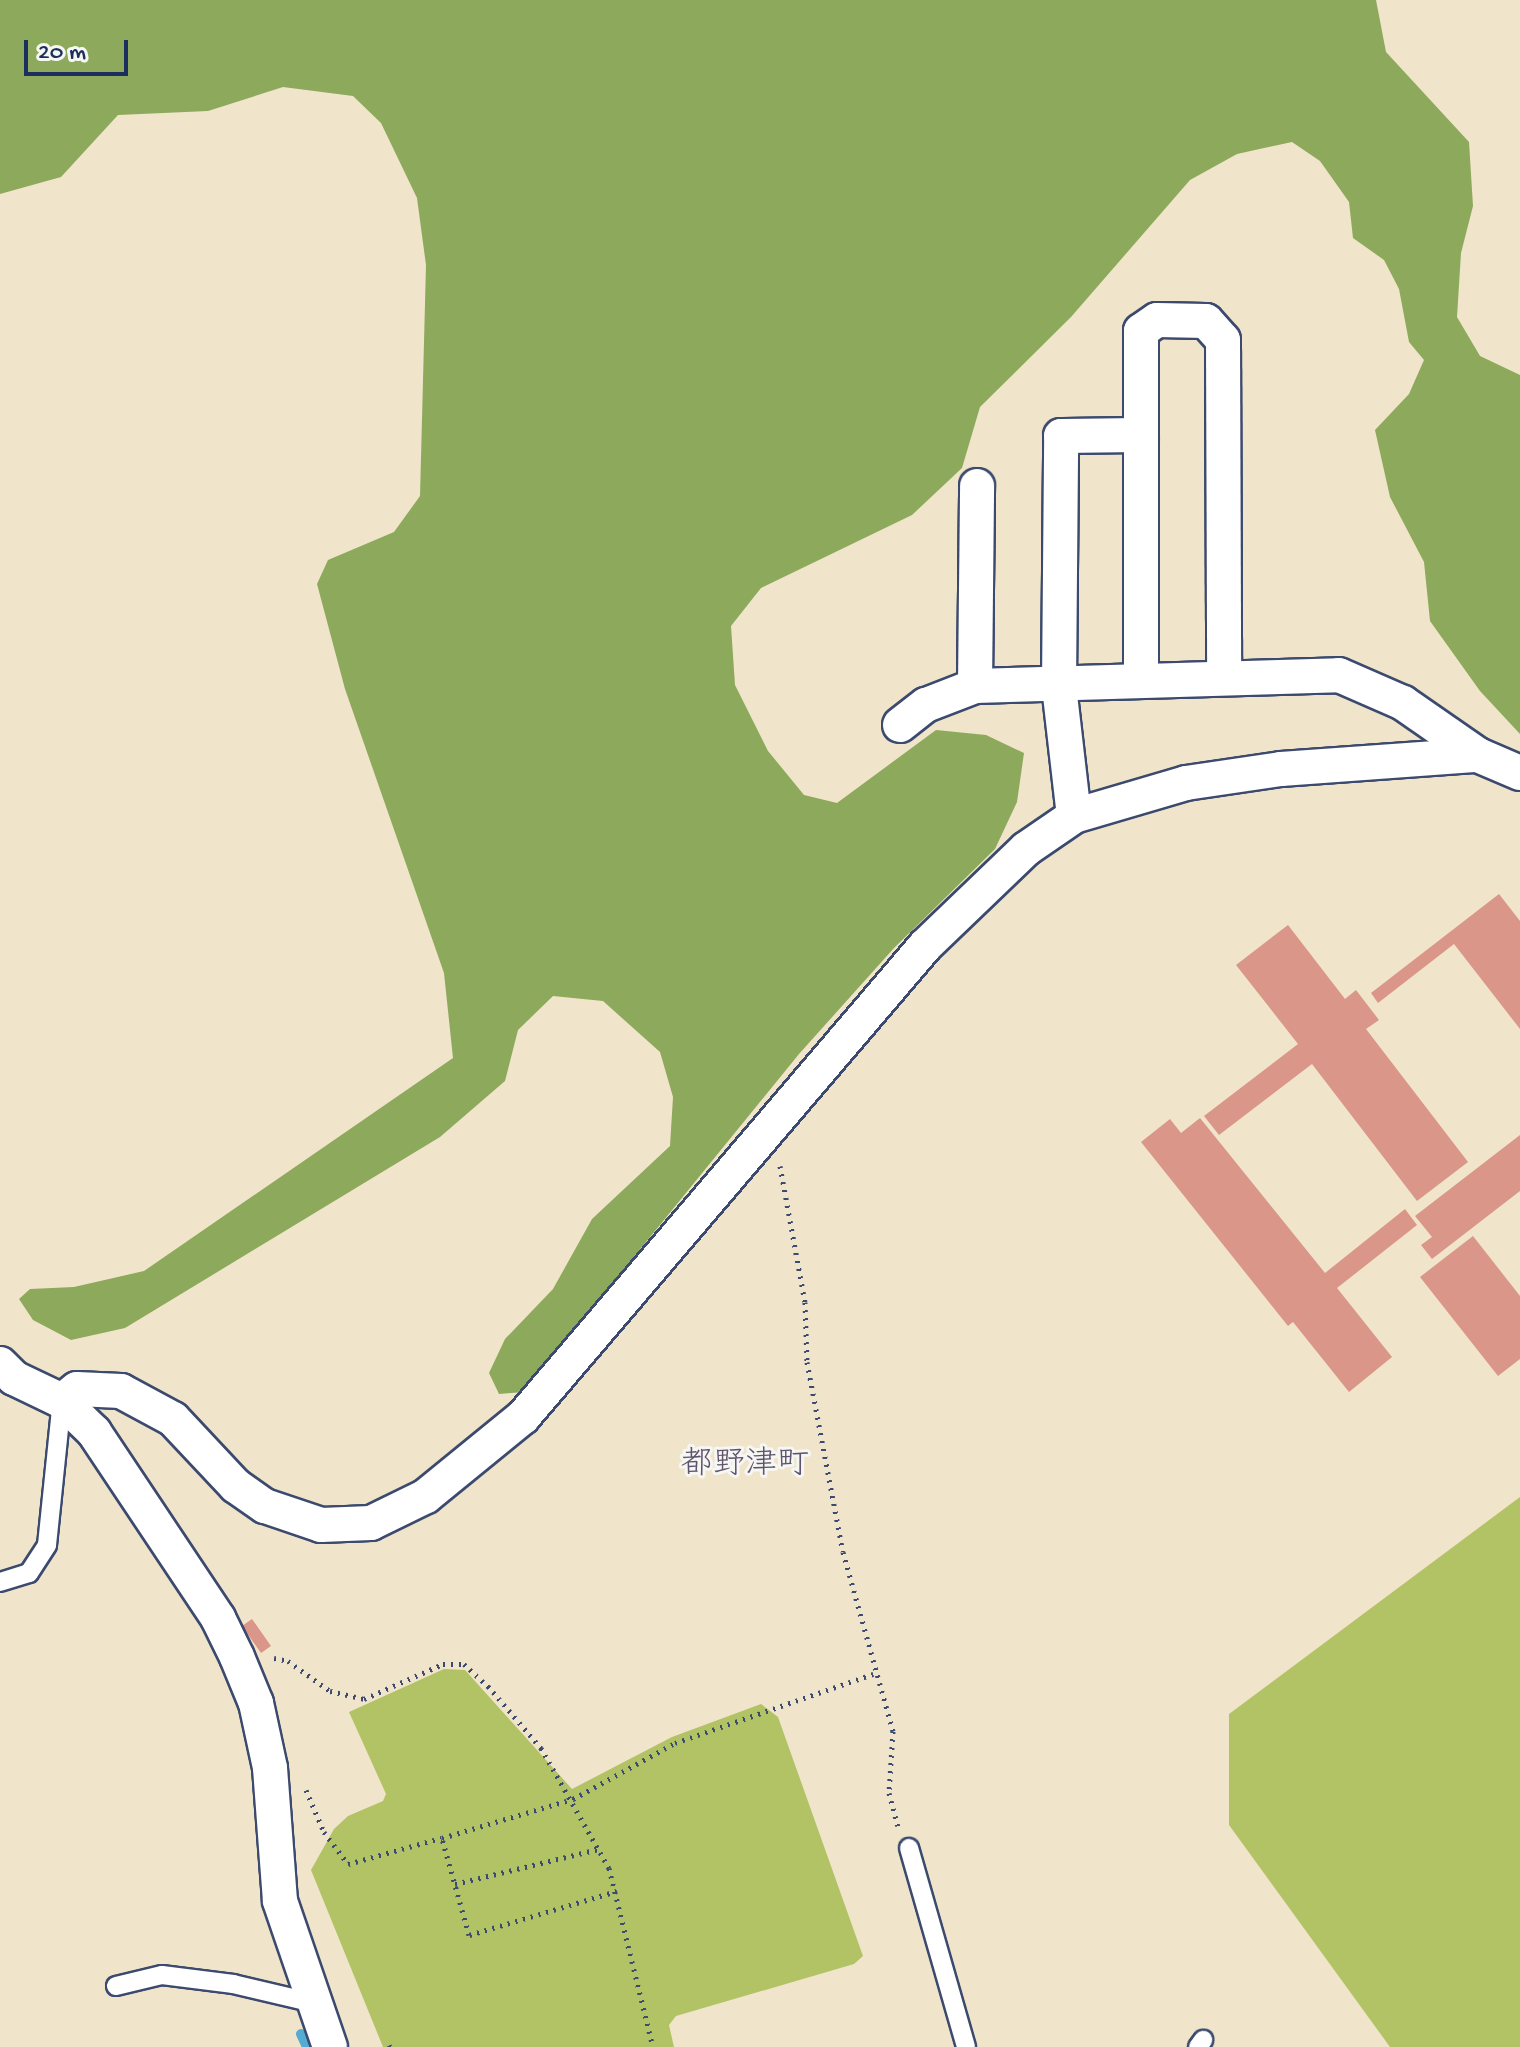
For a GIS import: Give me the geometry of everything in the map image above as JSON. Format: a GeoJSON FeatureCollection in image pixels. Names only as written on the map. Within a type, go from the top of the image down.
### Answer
{"type":"FeatureCollection","features":[{"type":"Feature","properties":{"kind":"street"},"geometry":{"type":"LineString","coordinates":[[1141,679],[1141,331],[1157,320],[1206,321],[1223,340],[1224,675]]}},
{"type":"Feature","properties":{"kind":"street"},"geometry":{"type":"LineString","coordinates":[[1074,816],[1059,686],[1061,436],[1141,435]]}},
{"type":"Feature","properties":{"kind":"street"},"geometry":{"type":"LineString","coordinates":[[975,686],[977,486]]}},
{"type":"Feature","properties":{"kind":"street"},"geometry":{"type":"LineString","coordinates":[[900,725],[926,705],[975,686],[1059,686],[1224,675],[1339,675],[1403,703],[1478,755],[1520,773]]}},
{"type":"Feature","properties":{"kind":"street"},"geometry":{"type":"LineString","coordinates":[[62,1401],[77,1389],[121,1391],[173,1419],[236,1486],[265,1506],[321,1525],[371,1523],[426,1496],[523,1417],[764,1130],[925,946],[1026,849],[1074,816],[1202,780],[1478,755]]}},
{"type":"Feature","properties":{"kind":"street"},"geometry":{"type":"LineString","coordinates":[[0,1364],[14,1378],[62,1401],[94,1432],[218,1618],[237,1657],[256,1703],[270,1768],[280,1901],[330,2047]]}},
{"type":"Feature","properties":{"kind":"lane"},"geometry":{"type":"LineString","coordinates":[[0,1582],[29,1573],[47,1545],[62,1401]]}},
{"type":"Feature","properties":{"kind":"lane"},"geometry":{"type":"LineString","coordinates":[[909,1848],[966,2047]]}},
{"type":"Feature","properties":{"kind":"lane"},"geometry":{"type":"LineString","coordinates":[[116,1986],[162,1975],[233,1984],[314,2003]]}},
{"type":"Feature","properties":{"kind":"path"},"geometry":{"type":"LineString","coordinates":[[764,1130],[779,1165],[805,1302],[807,1362],[843,1552],[873,1674],[893,1731],[892,1814],[909,1848]]}},
{"type":"Feature","properties":{"kind":"path"},"geometry":{"type":"LineString","coordinates":[[237,1657],[261,1655],[288,1661],[330,1691],[364,1699],[443,1664],[464,1664],[513,1713],[573,1799],[599,1849],[617,1891],[653,2047]]}},
{"type":"Feature","properties":{"kind":"path"},"geometry":{"type":"LineString","coordinates":[[270,1768],[283,1769],[301,1782],[324,1832],[348,1864],[573,1799],[688,1738],[873,1674]]}},
{"type":"Feature","properties":{"kind":"path"},"geometry":{"type":"LineString","coordinates":[[442,1838],[469,1935],[617,1891]]}},
{"type":"Feature","properties":{"kind":"path"},"geometry":{"type":"LineString","coordinates":[[455,1884],[599,1849]]}},
{"type":"Feature","properties":{"kind":"green space"},"geometry":{"type":"Polygon","coordinates":[[[0,0],[1376,0],[1386,52],[1469,142],[1473,206],[1461,253],[1457,317],[1480,356],[1520,375],[1520,734],[1480,691],[1430,621],[1424,562],[1390,497],[1375,430],[1409,394],[1424,360],[1409,342],[1399,289],[1384,260],[1353,238],[1349,202],[1320,161],[1292,142],[1237,154],[1190,180],[1071,317],[980,407],[962,468],[912,515],[761,588],[731,626],[735,685],[768,751],[804,795],[837,803],[936,730],[986,735],[1024,753],[1017,802],[995,849],[894,948],[799,1054],[524,1392],[499,1394],[489,1373],[505,1339],[553,1289],[592,1219],[670,1146],[673,1097],[660,1052],[603,1001],[553,996],[518,1030],[505,1081],[440,1137],[125,1328],[71,1340],[33,1320],[19,1299],[30,1289],[74,1287],[144,1271],[453,1058],[444,973],[345,689],[317,584],[328,560],[394,532],[420,496],[426,265],[417,198],[381,123],[353,96],[283,87],[208,111],[118,115],[61,177],[0,194],[0,0]]]}},
{"type":"Feature","properties":{"kind":"green space"},"geometry":{"type":"Polygon","coordinates":[[[1520,1497],[1520,2047],[1390,2047],[1229,1825],[1229,1714],[1520,1497]]]}},
{"type":"Feature","properties":{"kind":"green space"},"geometry":{"type":"Polygon","coordinates":[[[444,1669],[465,1670],[572,1789],[672,1737],[761,1704],[778,1717],[863,1956],[854,1964],[676,2016],[669,2025],[674,2047],[383,2047],[311,1870],[334,1829],[348,1816],[383,1801],[386,1794],[349,1712],[444,1669]]]}},
{"type":"Feature","properties":{"kind":"building"},"geometry":{"type":"Polygon","coordinates":[[[1499,894],[1520,921],[1520,1029],[1454,944],[1378,1003],[1371,993],[1499,894]]]}},
{"type":"Feature","properties":{"kind":"building"},"geometry":{"type":"Polygon","coordinates":[[[1288,925],[1345,999],[1356,990],[1379,1020],[1366,1029],[1468,1162],[1417,1201],[1312,1064],[1219,1135],[1204,1116],[1298,1044],[1236,965],[1288,925]]]}},
{"type":"Feature","properties":{"kind":"building"},"geometry":{"type":"Polygon","coordinates":[[[1200,1118],[1325,1273],[1405,1209],[1417,1225],[1337,1288],[1392,1357],[1349,1392],[1293,1322],[1288,1326],[1141,1142],[1170,1119],[1181,1133],[1200,1118]]]}},
{"type":"Feature","properties":{"kind":"building"},"geometry":{"type":"Polygon","coordinates":[[[1520,1135],[1520,1191],[1432,1259],[1421,1245],[1432,1237],[1415,1216],[1520,1135]]]}},
{"type":"Feature","properties":{"kind":"building"},"geometry":{"type":"Polygon","coordinates":[[[1473,1236],[1520,1296],[1520,1359],[1498,1376],[1420,1277],[1473,1236]]]}},
{"type":"Feature","properties":{"kind":"building"},"geometry":{"type":"Polygon","coordinates":[[[252,1619],[271,1646],[261,1653],[242,1626],[252,1619]]]}},
{"type":"Feature","properties":{"kind":"waterway"},"geometry":{"type":"LineString","coordinates":[[301,2034],[307,2047]]}},
{"type":"Feature","properties":{"kind":"district","name":"都野津町"},"geometry":{"type":"Point","coordinates":[745,1466]}}]}
